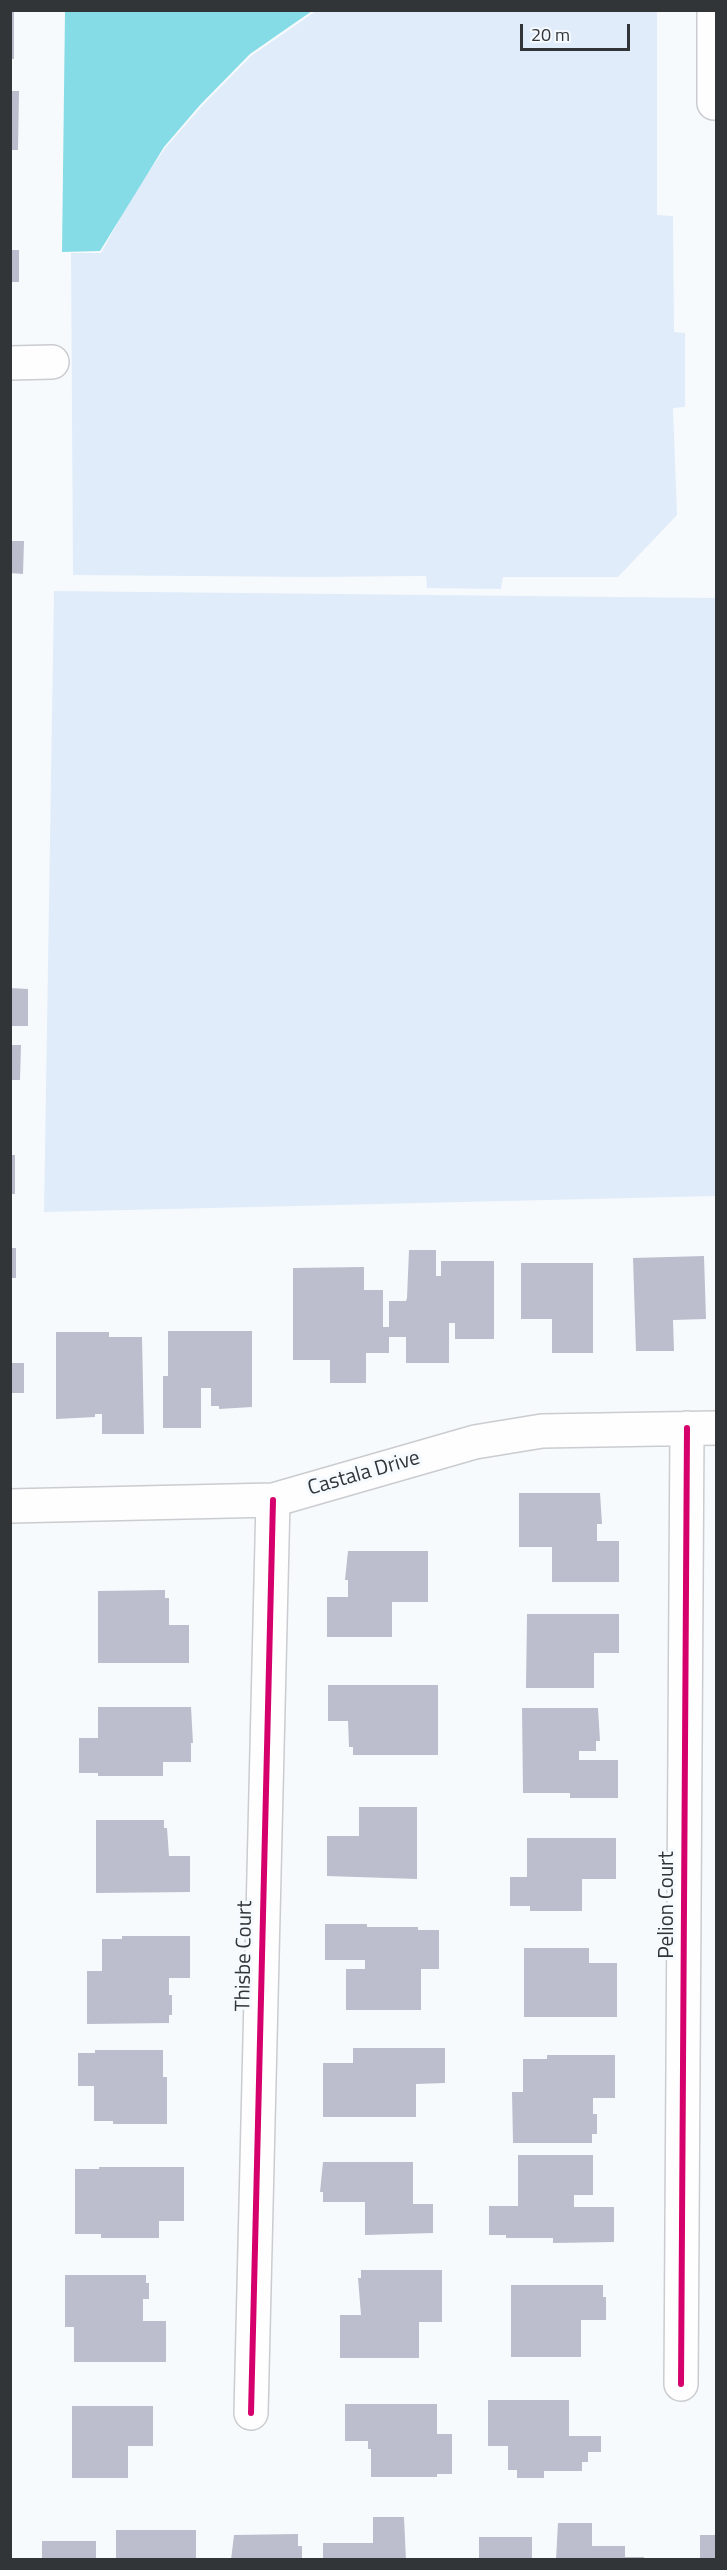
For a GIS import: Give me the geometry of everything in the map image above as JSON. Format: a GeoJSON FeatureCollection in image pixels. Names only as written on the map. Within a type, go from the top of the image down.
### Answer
{"type":"FeatureCollection","features":[{"type":"Feature","properties":{"kind":"street"},"geometry":{"type":"LineString","coordinates":[[714,103],[715,11]]}},
{"type":"Feature","properties":{"kind":"street"},"geometry":{"type":"LineString","coordinates":[[10,363],[52,362]]}},
{"type":"Feature","properties":{"kind":"street","name":"Castala Drive"},"geometry":{"type":"LineString","coordinates":[[10,1506],[273,1500],[475,1442],[497,1438],[542,1431],[702,1428]]}},
{"type":"Feature","properties":{"kind":"street","name":"Pelion Court"},"geometry":{"type":"LineString","coordinates":[[681,2384],[702,1428]]}},
{"type":"Feature","properties":{"kind":"street","name":"Thisbe Court"},"geometry":{"type":"LineString","coordinates":[[251,2413],[273,1500]]}},
{"type":"Feature","properties":{"kind":"shaded area"},"geometry":{"type":"Polygon","coordinates":[[[316,11],[657,11],[657,215],[673,216],[674,332],[685,333],[685,407],[673,408],[677,515],[618,577],[503,577],[501,589],[427,588],[426,576],[73,575],[71,253],[101,253],[136,190],[166,147],[202,106],[251,56],[316,11]]]}},
{"type":"Feature","properties":{"kind":"shaded area"},"geometry":{"type":"Polygon","coordinates":[[[54,591],[716,598],[716,1196],[44,1212],[54,591]]]}},
{"type":"Feature","properties":{"kind":"water"},"geometry":{"type":"Polygon","coordinates":[[[65,10],[312,11],[250,54],[200,105],[164,147],[100,251],[62,252],[65,10]]]}},
{"type":"Feature","properties":{"kind":"building"},"geometry":{"type":"Polygon","coordinates":[[[10,10],[14,10],[14,59],[10,59],[10,10]]]}},
{"type":"Feature","properties":{"kind":"building"},"geometry":{"type":"Polygon","coordinates":[[[10,91],[19,91],[18,150],[10,150],[10,91]]]}},
{"type":"Feature","properties":{"kind":"building"},"geometry":{"type":"Polygon","coordinates":[[[10,250],[19,250],[19,282],[10,282],[10,250]]]}},
{"type":"Feature","properties":{"kind":"building"},"geometry":{"type":"Polygon","coordinates":[[[10,541],[24,541],[23,574],[10,573],[10,541]]]}},
{"type":"Feature","properties":{"kind":"building"},"geometry":{"type":"Polygon","coordinates":[[[10,988],[28,989],[28,1026],[10,1026],[10,988]]]}},
{"type":"Feature","properties":{"kind":"building"},"geometry":{"type":"Polygon","coordinates":[[[10,1045],[21,1045],[20,1080],[10,1080],[10,1045]]]}},
{"type":"Feature","properties":{"kind":"building"},"geometry":{"type":"Polygon","coordinates":[[[10,1155],[15,1155],[15,1194],[10,1194],[10,1155]]]}},
{"type":"Feature","properties":{"kind":"building"},"geometry":{"type":"Polygon","coordinates":[[[10,1248],[16,1248],[16,1278],[10,1278],[10,1248]]]}},
{"type":"Feature","properties":{"kind":"building"},"geometry":{"type":"Polygon","coordinates":[[[409,1250],[436,1250],[436,1276],[441,1276],[441,1261],[494,1261],[494,1339],[455,1339],[455,1323],[449,1323],[449,1363],[406,1363],[406,1337],[389,1337],[389,1353],[366,1353],[366,1383],[330,1383],[330,1360],[293,1360],[293,1268],[364,1267],[364,1290],[383,1290],[383,1327],[389,1327],[389,1301],[406,1301],[407,1298],[409,1250]]]}},
{"type":"Feature","properties":{"kind":"building"},"geometry":{"type":"Polygon","coordinates":[[[704,1256],[706,1319],[673,1320],[674,1351],[636,1351],[633,1258],[704,1256]]]}},
{"type":"Feature","properties":{"kind":"building"},"geometry":{"type":"Polygon","coordinates":[[[521,1263],[593,1263],[593,1353],[552,1353],[552,1319],[521,1319],[521,1263]]]}},
{"type":"Feature","properties":{"kind":"building"},"geometry":{"type":"Polygon","coordinates":[[[168,1331],[252,1331],[252,1407],[219,1409],[219,1406],[211,1406],[211,1388],[201,1388],[201,1428],[163,1428],[163,1376],[168,1376],[168,1331]]]}},
{"type":"Feature","properties":{"kind":"building"},"geometry":{"type":"Polygon","coordinates":[[[56,1332],[109,1332],[109,1337],[142,1337],[144,1434],[102,1434],[102,1414],[95,1414],[95,1417],[56,1419],[56,1332]]]}},
{"type":"Feature","properties":{"kind":"building"},"geometry":{"type":"Polygon","coordinates":[[[10,1363],[24,1363],[24,1393],[10,1393],[10,1363]]]}},
{"type":"Feature","properties":{"kind":"building"},"geometry":{"type":"Polygon","coordinates":[[[519,1493],[600,1493],[602,1524],[597,1524],[597,1541],[619,1541],[619,1582],[552,1582],[552,1547],[519,1547],[519,1493]]]}},
{"type":"Feature","properties":{"kind":"building"},"geometry":{"type":"Polygon","coordinates":[[[348,1551],[428,1551],[428,1602],[392,1602],[392,1637],[327,1637],[327,1597],[348,1597],[348,1580],[345,1580],[348,1551]]]}},
{"type":"Feature","properties":{"kind":"building"},"geometry":{"type":"Polygon","coordinates":[[[165,1590],[165,1598],[169,1598],[169,1625],[189,1625],[189,1663],[98,1663],[98,1591],[165,1590]]]}},
{"type":"Feature","properties":{"kind":"building"},"geometry":{"type":"Polygon","coordinates":[[[527,1614],[619,1614],[619,1653],[594,1653],[594,1688],[526,1688],[527,1614]]]}},
{"type":"Feature","properties":{"kind":"building"},"geometry":{"type":"Polygon","coordinates":[[[328,1685],[438,1685],[438,1755],[353,1755],[353,1747],[349,1747],[348,1721],[328,1721],[328,1685]]]}},
{"type":"Feature","properties":{"kind":"building"},"geometry":{"type":"Polygon","coordinates":[[[98,1707],[191,1707],[193,1743],[191,1743],[191,1762],[163,1762],[163,1776],[98,1776],[98,1773],[79,1773],[79,1738],[98,1738],[98,1707]]]}},
{"type":"Feature","properties":{"kind":"building"},"geometry":{"type":"Polygon","coordinates":[[[522,1708],[598,1708],[600,1741],[596,1741],[596,1751],[579,1751],[579,1760],[618,1760],[618,1798],[570,1798],[570,1793],[523,1793],[522,1708]]]}},
{"type":"Feature","properties":{"kind":"building"},"geometry":{"type":"Polygon","coordinates":[[[359,1807],[417,1807],[417,1879],[327,1876],[327,1836],[359,1836],[359,1807]]]}},
{"type":"Feature","properties":{"kind":"building"},"geometry":{"type":"Polygon","coordinates":[[[96,1820],[164,1820],[164,1828],[167,1828],[169,1856],[190,1856],[190,1892],[96,1893],[96,1820]]]}},
{"type":"Feature","properties":{"kind":"building"},"geometry":{"type":"Polygon","coordinates":[[[527,1838],[616,1838],[616,1879],[582,1879],[582,1911],[530,1911],[530,1906],[510,1906],[510,1877],[527,1877],[527,1838]]]}},
{"type":"Feature","properties":{"kind":"building"},"geometry":{"type":"Polygon","coordinates":[[[325,1924],[367,1924],[367,1927],[418,1927],[418,1930],[439,1930],[439,1969],[421,1969],[421,2010],[346,2010],[346,1969],[365,1969],[365,1960],[325,1960],[325,1924]]]}},
{"type":"Feature","properties":{"kind":"building"},"geometry":{"type":"Polygon","coordinates":[[[122,1936],[190,1936],[190,1978],[169,1978],[172,2015],[169,2015],[169,2023],[87,2024],[87,1971],[102,1971],[102,1939],[122,1939],[122,1936]]]}},
{"type":"Feature","properties":{"kind":"building"},"geometry":{"type":"Polygon","coordinates":[[[524,1948],[589,1948],[589,1963],[617,1963],[617,2017],[524,2017],[524,1948]]]}},
{"type":"Feature","properties":{"kind":"building"},"geometry":{"type":"Polygon","coordinates":[[[353,2048],[445,2048],[445,2083],[416,2084],[416,2117],[323,2117],[323,2063],[353,2063],[353,2048]]]}},
{"type":"Feature","properties":{"kind":"building"},"geometry":{"type":"Polygon","coordinates":[[[95,2050],[163,2050],[163,2077],[167,2077],[167,2124],[113,2124],[113,2121],[94,2121],[94,2086],[78,2086],[78,2053],[95,2053],[95,2050]]]}},
{"type":"Feature","properties":{"kind":"building"},"geometry":{"type":"Polygon","coordinates":[[[547,2055],[615,2055],[615,2098],[593,2098],[593,2114],[597,2114],[597,2134],[592,2134],[592,2143],[513,2143],[512,2092],[523,2092],[523,2059],[547,2059],[547,2055]]]}},
{"type":"Feature","properties":{"kind":"building"},"geometry":{"type":"Polygon","coordinates":[[[518,2155],[593,2155],[593,2195],[574,2195],[574,2207],[614,2207],[614,2242],[553,2243],[553,2238],[506,2238],[506,2235],[489,2235],[489,2206],[518,2206],[518,2155]]]}},
{"type":"Feature","properties":{"kind":"building"},"geometry":{"type":"Polygon","coordinates":[[[323,2162],[413,2162],[413,2204],[433,2204],[433,2233],[365,2235],[365,2202],[323,2202],[323,2192],[320,2192],[323,2162]]]}},
{"type":"Feature","properties":{"kind":"building"},"geometry":{"type":"Polygon","coordinates":[[[99,2167],[184,2167],[184,2221],[159,2221],[159,2238],[101,2238],[101,2234],[75,2234],[75,2169],[99,2169],[99,2167]]]}},
{"type":"Feature","properties":{"kind":"building"},"geometry":{"type":"Polygon","coordinates":[[[361,2270],[442,2270],[442,2322],[419,2322],[419,2358],[340,2358],[340,2315],[361,2315],[358,2278],[361,2278],[361,2270]]]}},
{"type":"Feature","properties":{"kind":"building"},"geometry":{"type":"Polygon","coordinates":[[[65,2275],[146,2275],[146,2283],[149,2283],[149,2299],[143,2299],[143,2321],[166,2321],[166,2362],[74,2362],[74,2327],[65,2327],[65,2275]]]}},
{"type":"Feature","properties":{"kind":"building"},"geometry":{"type":"Polygon","coordinates":[[[511,2285],[603,2285],[603,2297],[606,2297],[606,2320],[581,2320],[581,2357],[511,2357],[511,2285]]]}},
{"type":"Feature","properties":{"kind":"building"},"geometry":{"type":"Polygon","coordinates":[[[488,2400],[569,2400],[569,2436],[601,2436],[601,2452],[588,2452],[588,2462],[582,2462],[582,2471],[544,2471],[544,2478],[517,2478],[517,2470],[508,2470],[508,2446],[488,2446],[488,2400]]]}},
{"type":"Feature","properties":{"kind":"building"},"geometry":{"type":"Polygon","coordinates":[[[345,2404],[437,2404],[437,2434],[452,2434],[452,2474],[437,2474],[437,2477],[371,2477],[371,2449],[368,2449],[368,2441],[345,2441],[345,2404]]]}},
{"type":"Feature","properties":{"kind":"building"},"geometry":{"type":"Polygon","coordinates":[[[72,2406],[153,2406],[153,2446],[128,2446],[128,2478],[72,2478],[72,2406]]]}},
{"type":"Feature","properties":{"kind":"building"},"geometry":{"type":"Polygon","coordinates":[[[373,2517],[404,2517],[406,2560],[323,2560],[323,2543],[373,2543],[373,2517]]]}},
{"type":"Feature","properties":{"kind":"building"},"geometry":{"type":"Polygon","coordinates":[[[558,2523],[592,2523],[592,2546],[625,2546],[625,2557],[644,2557],[644,2560],[556,2560],[558,2523]]]}},
{"type":"Feature","properties":{"kind":"building"},"geometry":{"type":"Polygon","coordinates":[[[116,2530],[196,2530],[196,2560],[116,2560],[116,2530]]]}},
{"type":"Feature","properties":{"kind":"building"},"geometry":{"type":"Polygon","coordinates":[[[298,2534],[298,2546],[302,2546],[302,2560],[231,2560],[234,2535],[298,2534]]]}},
{"type":"Feature","properties":{"kind":"building"},"geometry":{"type":"Polygon","coordinates":[[[700,2535],[716,2535],[716,2560],[700,2560],[700,2535]]]}},
{"type":"Feature","properties":{"kind":"building"},"geometry":{"type":"Polygon","coordinates":[[[479,2537],[532,2537],[532,2560],[479,2560],[479,2537]]]}},
{"type":"Feature","properties":{"kind":"building"},"geometry":{"type":"Polygon","coordinates":[[[42,2541],[96,2541],[96,2560],[42,2560],[42,2541]]]}},
{"type":"Feature","properties":{"kind":"cycle path"},"geometry":{"type":"LineString","coordinates":[[681,2384],[687,1428]]}},
{"type":"Feature","properties":{"kind":"cycle path"},"geometry":{"type":"LineString","coordinates":[[251,2413],[273,1500]]}}]}
